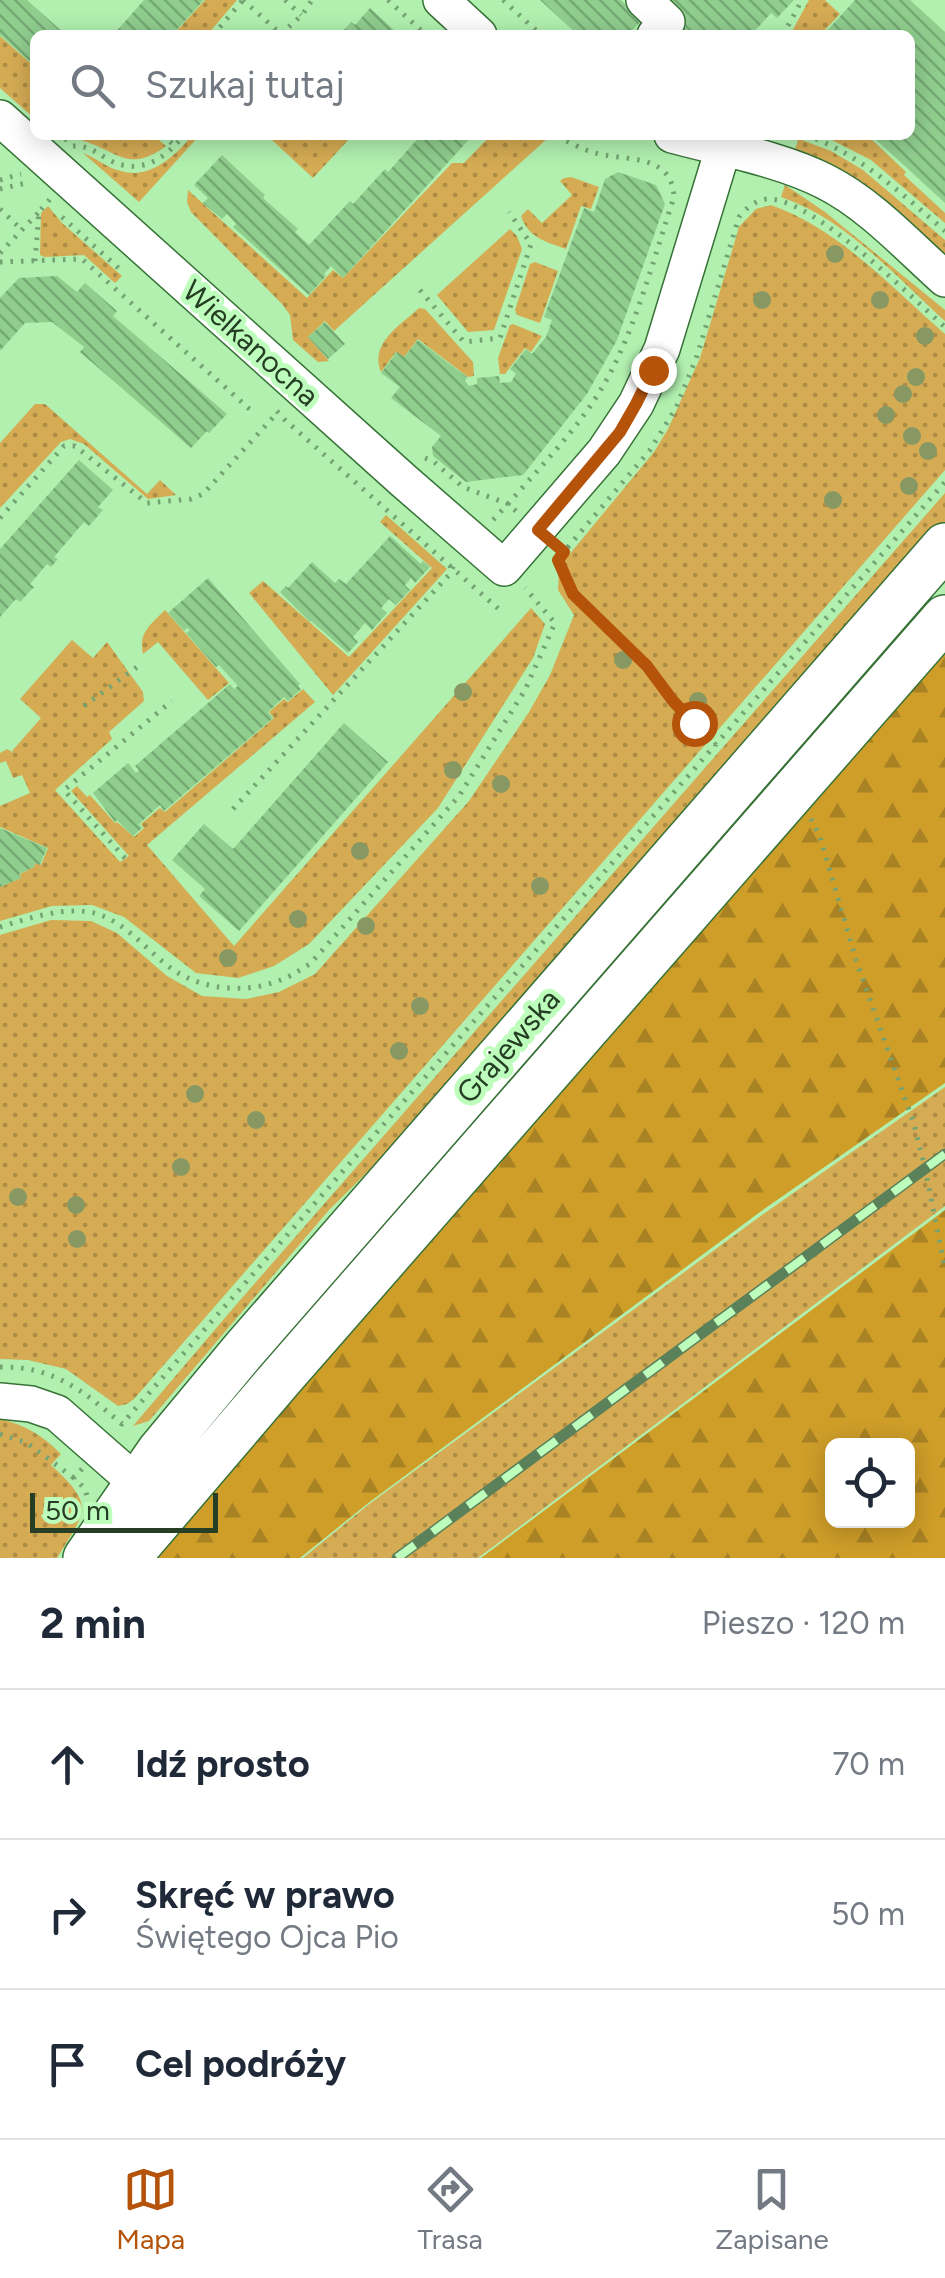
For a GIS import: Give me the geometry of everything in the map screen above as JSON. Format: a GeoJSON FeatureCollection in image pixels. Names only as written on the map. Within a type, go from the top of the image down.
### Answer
{"type":"FeatureCollection","features":[{"type":"Feature","properties":{"kind":"main road","name":"Grajewska"},"geometry":{"type":"LineString","coordinates":[[126,1558],[184,1422],[945,546]]}},
{"type":"Feature","properties":{"kind":"main road","name":"Grajewska"},"geometry":{"type":"LineString","coordinates":[[86,1558],[152,1496],[795,790],[945,618]]}},
{"type":"Feature","properties":{"kind":"street"},"geometry":{"type":"LineString","coordinates":[[441,0],[474,30]]}},
{"type":"Feature","properties":{"kind":"street"},"geometry":{"type":"LineString","coordinates":[[644,0],[668,22],[660,30]]}},
{"type":"Feature","properties":{"kind":"street","name":"Wielkanocna"},"geometry":{"type":"LineString","coordinates":[[0,118],[70,180],[462,555],[513,577]]}},
{"type":"Feature","properties":{"kind":"street"},"geometry":{"type":"LineString","coordinates":[[690,140],[795,169],[840,190],[945,279]]}},
{"type":"Feature","properties":{"kind":"street"},"geometry":{"type":"LineString","coordinates":[[513,577],[538,530],[604,452],[636,404],[662,349],[723,149]]}},
{"type":"Feature","properties":{"kind":"street"},"geometry":{"type":"LineString","coordinates":[[0,1402],[31,1404],[56,1414],[152,1496]]}},
{"type":"Feature","properties":{"kind":"path"},"geometry":{"type":"LineString","coordinates":[[217,30],[243,0],[276,30]]}},
{"type":"Feature","properties":{"kind":"path"},"geometry":{"type":"LineString","coordinates":[[285,0],[302,16]]}},
{"type":"Feature","properties":{"kind":"path"},"geometry":{"type":"LineString","coordinates":[[285,30],[302,16],[312,0]]}},
{"type":"Feature","properties":{"kind":"path"},"geometry":{"type":"LineString","coordinates":[[388,0],[421,30]]}},
{"type":"Feature","properties":{"kind":"path"},"geometry":{"type":"LineString","coordinates":[[503,0],[536,30]]}},
{"type":"Feature","properties":{"kind":"path"},"geometry":{"type":"LineString","coordinates":[[786,30],[802,0]]}},
{"type":"Feature","properties":{"kind":"path"},"geometry":{"type":"LineString","coordinates":[[168,140],[175,146]]}},
{"type":"Feature","properties":{"kind":"path"},"geometry":{"type":"LineString","coordinates":[[233,809],[449,575],[462,555],[587,412],[601,390],[624,343],[674,198],[672,182],[658,166],[596,153],[566,140]]}},
{"type":"Feature","properties":{"kind":"path"},"geometry":{"type":"LineString","coordinates":[[0,253],[70,180]]}},
{"type":"Feature","properties":{"kind":"path"},"geometry":{"type":"LineString","coordinates":[[716,745],[673,701],[647,666],[573,594],[558,560],[650,450],[676,408],[697,356],[739,217],[755,202],[771,199],[820,220],[945,327]]}},
{"type":"Feature","properties":{"kind":"path"},"geometry":{"type":"LineString","coordinates":[[0,209],[22,230]]}},
{"type":"Feature","properties":{"kind":"path"},"geometry":{"type":"LineString","coordinates":[[35,260],[39,212]]}},
{"type":"Feature","properties":{"kind":"path"},"geometry":{"type":"LineString","coordinates":[[420,290],[464,342],[500,338],[531,244],[509,212]]}},
{"type":"Feature","properties":{"kind":"path"},"geometry":{"type":"LineString","coordinates":[[0,262],[82,259],[255,414]]}},
{"type":"Feature","properties":{"kind":"path"},"geometry":{"type":"LineString","coordinates":[[0,518],[64,446],[75,446],[147,503],[191,499],[209,490],[278,412],[309,442],[462,555],[502,612]]}},
{"type":"Feature","properties":{"kind":"path"},"geometry":{"type":"LineString","coordinates":[[416,454],[433,461],[463,487],[508,504],[538,530]]}},
{"type":"Feature","properties":{"kind":"path"},"geometry":{"type":"LineString","coordinates":[[122,1424],[945,482]]}},
{"type":"Feature","properties":{"kind":"path"},"geometry":{"type":"LineString","coordinates":[[0,927],[63,912],[96,914],[130,931],[172,969],[224,989],[282,980],[310,964],[458,796],[524,690],[555,622],[513,577]]}},
{"type":"Feature","properties":{"kind":"path"},"geometry":{"type":"LineString","coordinates":[[84,706],[142,664]]}},
{"type":"Feature","properties":{"kind":"path"},"geometry":{"type":"LineString","coordinates":[[125,858],[64,790],[172,701]]}},
{"type":"Feature","properties":{"kind":"path"},"geometry":{"type":"LineString","coordinates":[[795,790],[820,837],[856,960],[914,1124],[945,1268]]}},
{"type":"Feature","properties":{"kind":"path"},"geometry":{"type":"LineString","coordinates":[[0,1434],[27,1444],[74,1478]]}},
{"type":"Feature","properties":{"kind":"shaded area"},"geometry":{"type":"Polygon","coordinates":[[[205,0],[237,0],[211,30],[178,30],[205,0]]]}},
{"type":"Feature","properties":{"kind":"shaded area"},"geometry":{"type":"Polygon","coordinates":[[[809,0],[825,0],[840,14],[825,30],[793,30],[809,0]]]}},
{"type":"Feature","properties":{"kind":"shaded area"},"geometry":{"type":"Polygon","coordinates":[[[0,36],[30,63],[30,115],[0,88],[0,36]]]}},
{"type":"Feature","properties":{"kind":"shaded area"},"geometry":{"type":"Polygon","coordinates":[[[81,140],[159,140],[166,146],[142,158],[123,158],[81,140]]]}},
{"type":"Feature","properties":{"kind":"shaded area"},"geometry":{"type":"Polygon","coordinates":[[[188,140],[195,140],[139,202],[83,153],[131,173],[152,169],[188,140]]]}},
{"type":"Feature","properties":{"kind":"shaded area"},"geometry":{"type":"Polygon","coordinates":[[[272,140],[348,140],[313,178],[272,140]]]}},
{"type":"Feature","properties":{"kind":"shaded area"},"geometry":{"type":"Polygon","coordinates":[[[486,140],[546,140],[334,331],[325,321],[308,337],[329,361],[318,362],[293,340],[290,315],[282,304],[191,212],[187,202],[188,190],[307,298],[333,270],[343,278],[452,163],[464,163],[486,140]]]}},
{"type":"Feature","properties":{"kind":"shaded area"},"geometry":{"type":"Polygon","coordinates":[[[798,140],[831,151],[863,170],[945,240],[945,254],[878,199],[794,153],[798,140]]]}},
{"type":"Feature","properties":{"kind":"shaded area"},"geometry":{"type":"Polygon","coordinates":[[[832,140],[872,140],[945,213],[945,223],[871,160],[832,140]]]}},
{"type":"Feature","properties":{"kind":"shaded area"},"geometry":{"type":"Polygon","coordinates":[[[571,177],[599,187],[591,209],[581,206],[566,249],[533,234],[521,216],[528,209],[542,223],[572,195],[560,181],[571,177]]]}},
{"type":"Feature","properties":{"kind":"shaded area"},"geometry":{"type":"Polygon","coordinates":[[[785,185],[825,212],[945,310],[945,321],[848,234],[781,197],[785,185]]]}},
{"type":"Feature","properties":{"kind":"shaded area"},"geometry":{"type":"Polygon","coordinates":[[[771,205],[796,215],[842,244],[945,334],[945,470],[134,1399],[118,1406],[66,1369],[28,1360],[0,1359],[0,935],[51,920],[91,921],[117,933],[167,976],[202,996],[246,999],[279,992],[315,974],[469,801],[529,712],[550,675],[574,615],[558,590],[559,567],[654,452],[668,429],[700,358],[739,227],[756,209],[771,205]]]}},
{"type":"Feature","properties":{"kind":"shaded area"},"geometry":{"type":"Polygon","coordinates":[[[48,206],[122,276],[115,283],[84,255],[40,255],[41,213],[48,206]]]}},
{"type":"Feature","properties":{"kind":"shaded area"},"geometry":{"type":"Polygon","coordinates":[[[510,229],[522,249],[494,330],[468,332],[437,295],[510,229]]]}},
{"type":"Feature","properties":{"kind":"shaded area"},"geometry":{"type":"Polygon","coordinates":[[[535,262],[558,271],[540,323],[517,315],[515,310],[530,264],[535,262]]]}},
{"type":"Feature","properties":{"kind":"shaded area"},"geometry":{"type":"Polygon","coordinates":[[[419,308],[425,309],[473,362],[474,376],[468,377],[418,339],[404,357],[396,352],[381,372],[378,362],[383,343],[419,308]]]}},
{"type":"Feature","properties":{"kind":"shaded area"},"geometry":{"type":"Polygon","coordinates":[[[513,324],[542,336],[531,352],[525,348],[505,374],[500,374],[498,358],[513,324]]]}},
{"type":"Feature","properties":{"kind":"shaded area"},"geometry":{"type":"Polygon","coordinates":[[[35,404],[45,404],[147,494],[160,480],[176,495],[148,499],[84,444],[70,439],[61,442],[0,508],[0,443],[35,404]]]}},
{"type":"Feature","properties":{"kind":"shaded area"},"geometry":{"type":"Polygon","coordinates":[[[945,493],[945,523],[442,1098],[329,1210],[149,1421],[133,1426],[235,1306],[945,493]]]}},
{"type":"Feature","properties":{"kind":"shaded area"},"geometry":{"type":"Polygon","coordinates":[[[386,515],[447,569],[333,695],[249,593],[263,581],[349,657],[432,568],[380,522],[386,515]]]}},
{"type":"Feature","properties":{"kind":"shaded area"},"geometry":{"type":"Polygon","coordinates":[[[531,608],[545,624],[533,658],[438,808],[309,944],[274,966],[238,978],[196,973],[124,917],[92,905],[52,906],[0,921],[0,887],[21,878],[20,874],[35,863],[41,865],[48,848],[0,827],[0,806],[30,793],[22,775],[13,778],[6,761],[0,763],[0,753],[7,749],[14,753],[41,718],[20,699],[72,640],[93,658],[107,642],[143,692],[144,701],[109,732],[112,739],[55,790],[120,862],[129,856],[71,791],[77,786],[134,837],[144,828],[141,824],[160,808],[165,812],[274,718],[269,712],[284,699],[288,702],[303,689],[315,702],[147,845],[234,946],[531,608]]]}},
{"type":"Feature","properties":{"kind":"shaded area"},"geometry":{"type":"Polygon","coordinates":[[[165,610],[229,683],[208,700],[158,642],[143,654],[144,635],[165,610]]]}},
{"type":"Feature","properties":{"kind":"shaded area"},"geometry":{"type":"Polygon","coordinates":[[[945,1087],[945,1206],[478,1558],[303,1558],[368,1505],[762,1215],[945,1087]]]}},
{"type":"Feature","properties":{"kind":"shaded area"},"geometry":{"type":"Polygon","coordinates":[[[0,1419],[34,1432],[61,1454],[51,1465],[80,1500],[80,1519],[57,1558],[0,1558],[0,1419]]]}},
{"type":"Feature","properties":{"kind":"green space"},"geometry":{"type":"Polygon","coordinates":[[[945,641],[945,1083],[760,1212],[300,1558],[149,1558],[945,641]]]}},
{"type":"Feature","properties":{"kind":"green space"},"geometry":{"type":"Polygon","coordinates":[[[945,1210],[945,1558],[481,1558],[945,1210]]]}},
{"type":"Feature","properties":{"kind":"building"},"geometry":{"type":"Polygon","coordinates":[[[0,0],[27,0],[60,30],[30,30],[30,62],[0,35],[0,0]]]}},
{"type":"Feature","properties":{"kind":"building"},"geometry":{"type":"Polygon","coordinates":[[[144,0],[204,0],[177,30],[117,30],[144,0]]]}},
{"type":"Feature","properties":{"kind":"building"},"geometry":{"type":"Polygon","coordinates":[[[540,0],[621,0],[642,20],[633,30],[573,30],[540,0]]]}},
{"type":"Feature","properties":{"kind":"building"},"geometry":{"type":"Polygon","coordinates":[[[659,0],[794,0],[777,18],[771,13],[756,30],[682,30],[686,26],[659,0]]]}},
{"type":"Feature","properties":{"kind":"building"},"geometry":{"type":"Polygon","coordinates":[[[855,0],[910,0],[945,32],[945,203],[876,140],[915,140],[915,30],[828,30],[855,0]]]}},
{"type":"Feature","properties":{"kind":"building"},"geometry":{"type":"Polygon","coordinates":[[[370,8],[394,30],[344,30],[351,22],[355,25],[370,8]]]}},
{"type":"Feature","properties":{"kind":"building"},"geometry":{"type":"Polygon","coordinates":[[[417,140],[468,140],[343,278],[331,266],[309,295],[233,227],[236,224],[227,214],[222,219],[203,203],[208,198],[194,185],[222,155],[298,229],[295,232],[309,245],[350,201],[353,204],[385,169],[388,172],[417,140]]]}},
{"type":"Feature","properties":{"kind":"building"},"geometry":{"type":"Polygon","coordinates":[[[618,172],[656,185],[665,204],[617,340],[587,394],[523,475],[466,482],[433,456],[432,447],[441,436],[391,398],[400,387],[381,373],[397,352],[404,357],[418,340],[467,377],[469,386],[477,384],[477,378],[499,376],[500,383],[511,382],[516,374],[510,369],[526,349],[532,354],[546,337],[552,320],[544,317],[584,208],[594,212],[605,179],[618,172]]]}},
{"type":"Feature","properties":{"kind":"building"},"geometry":{"type":"Polygon","coordinates":[[[57,276],[77,292],[85,283],[117,311],[113,316],[227,414],[191,448],[80,352],[84,347],[52,322],[25,323],[0,351],[0,298],[19,278],[57,276]]]}},
{"type":"Feature","properties":{"kind":"building"},"geometry":{"type":"Polygon","coordinates":[[[325,322],[345,344],[328,359],[308,337],[325,322]]]}},
{"type":"Feature","properties":{"kind":"building"},"geometry":{"type":"Polygon","coordinates":[[[79,460],[113,490],[98,507],[103,510],[89,526],[84,522],[54,557],[58,559],[51,567],[47,564],[30,584],[34,587],[0,617],[0,549],[79,460]]]}},
{"type":"Feature","properties":{"kind":"building"},"geometry":{"type":"Polygon","coordinates":[[[390,536],[421,564],[423,561],[430,567],[415,583],[411,578],[405,585],[410,590],[396,605],[389,599],[381,608],[387,613],[372,630],[365,623],[353,637],[358,642],[348,653],[280,592],[312,562],[335,583],[339,579],[346,584],[390,536]]]}},
{"type":"Feature","properties":{"kind":"building"},"geometry":{"type":"Polygon","coordinates":[[[208,578],[301,689],[288,701],[284,697],[268,712],[273,718],[164,811],[160,805],[139,824],[142,828],[133,836],[115,822],[93,793],[128,763],[136,773],[139,770],[135,766],[230,684],[234,689],[238,686],[186,633],[190,630],[184,631],[168,613],[208,578]]]}},
{"type":"Feature","properties":{"kind":"building"},"geometry":{"type":"Polygon","coordinates":[[[344,723],[388,762],[239,931],[199,896],[205,889],[172,860],[204,824],[233,849],[344,723]]]}},
{"type":"Feature","properties":{"kind":"building"},"geometry":{"type":"Polygon","coordinates":[[[0,828],[47,848],[40,865],[35,863],[19,874],[21,878],[0,887],[0,828]]]}},
{"type":"Feature","properties":{"kind":"railway"},"geometry":{"type":"LineString","coordinates":[[397,1558],[945,1154]]}},
{"type":"Feature","properties":{"kind":"route"},"geometry":{"type":"LineString","coordinates":[[653,370],[620,432],[538,530],[564,552],[558,560],[573,594],[647,666],[694,723]]}}]}
